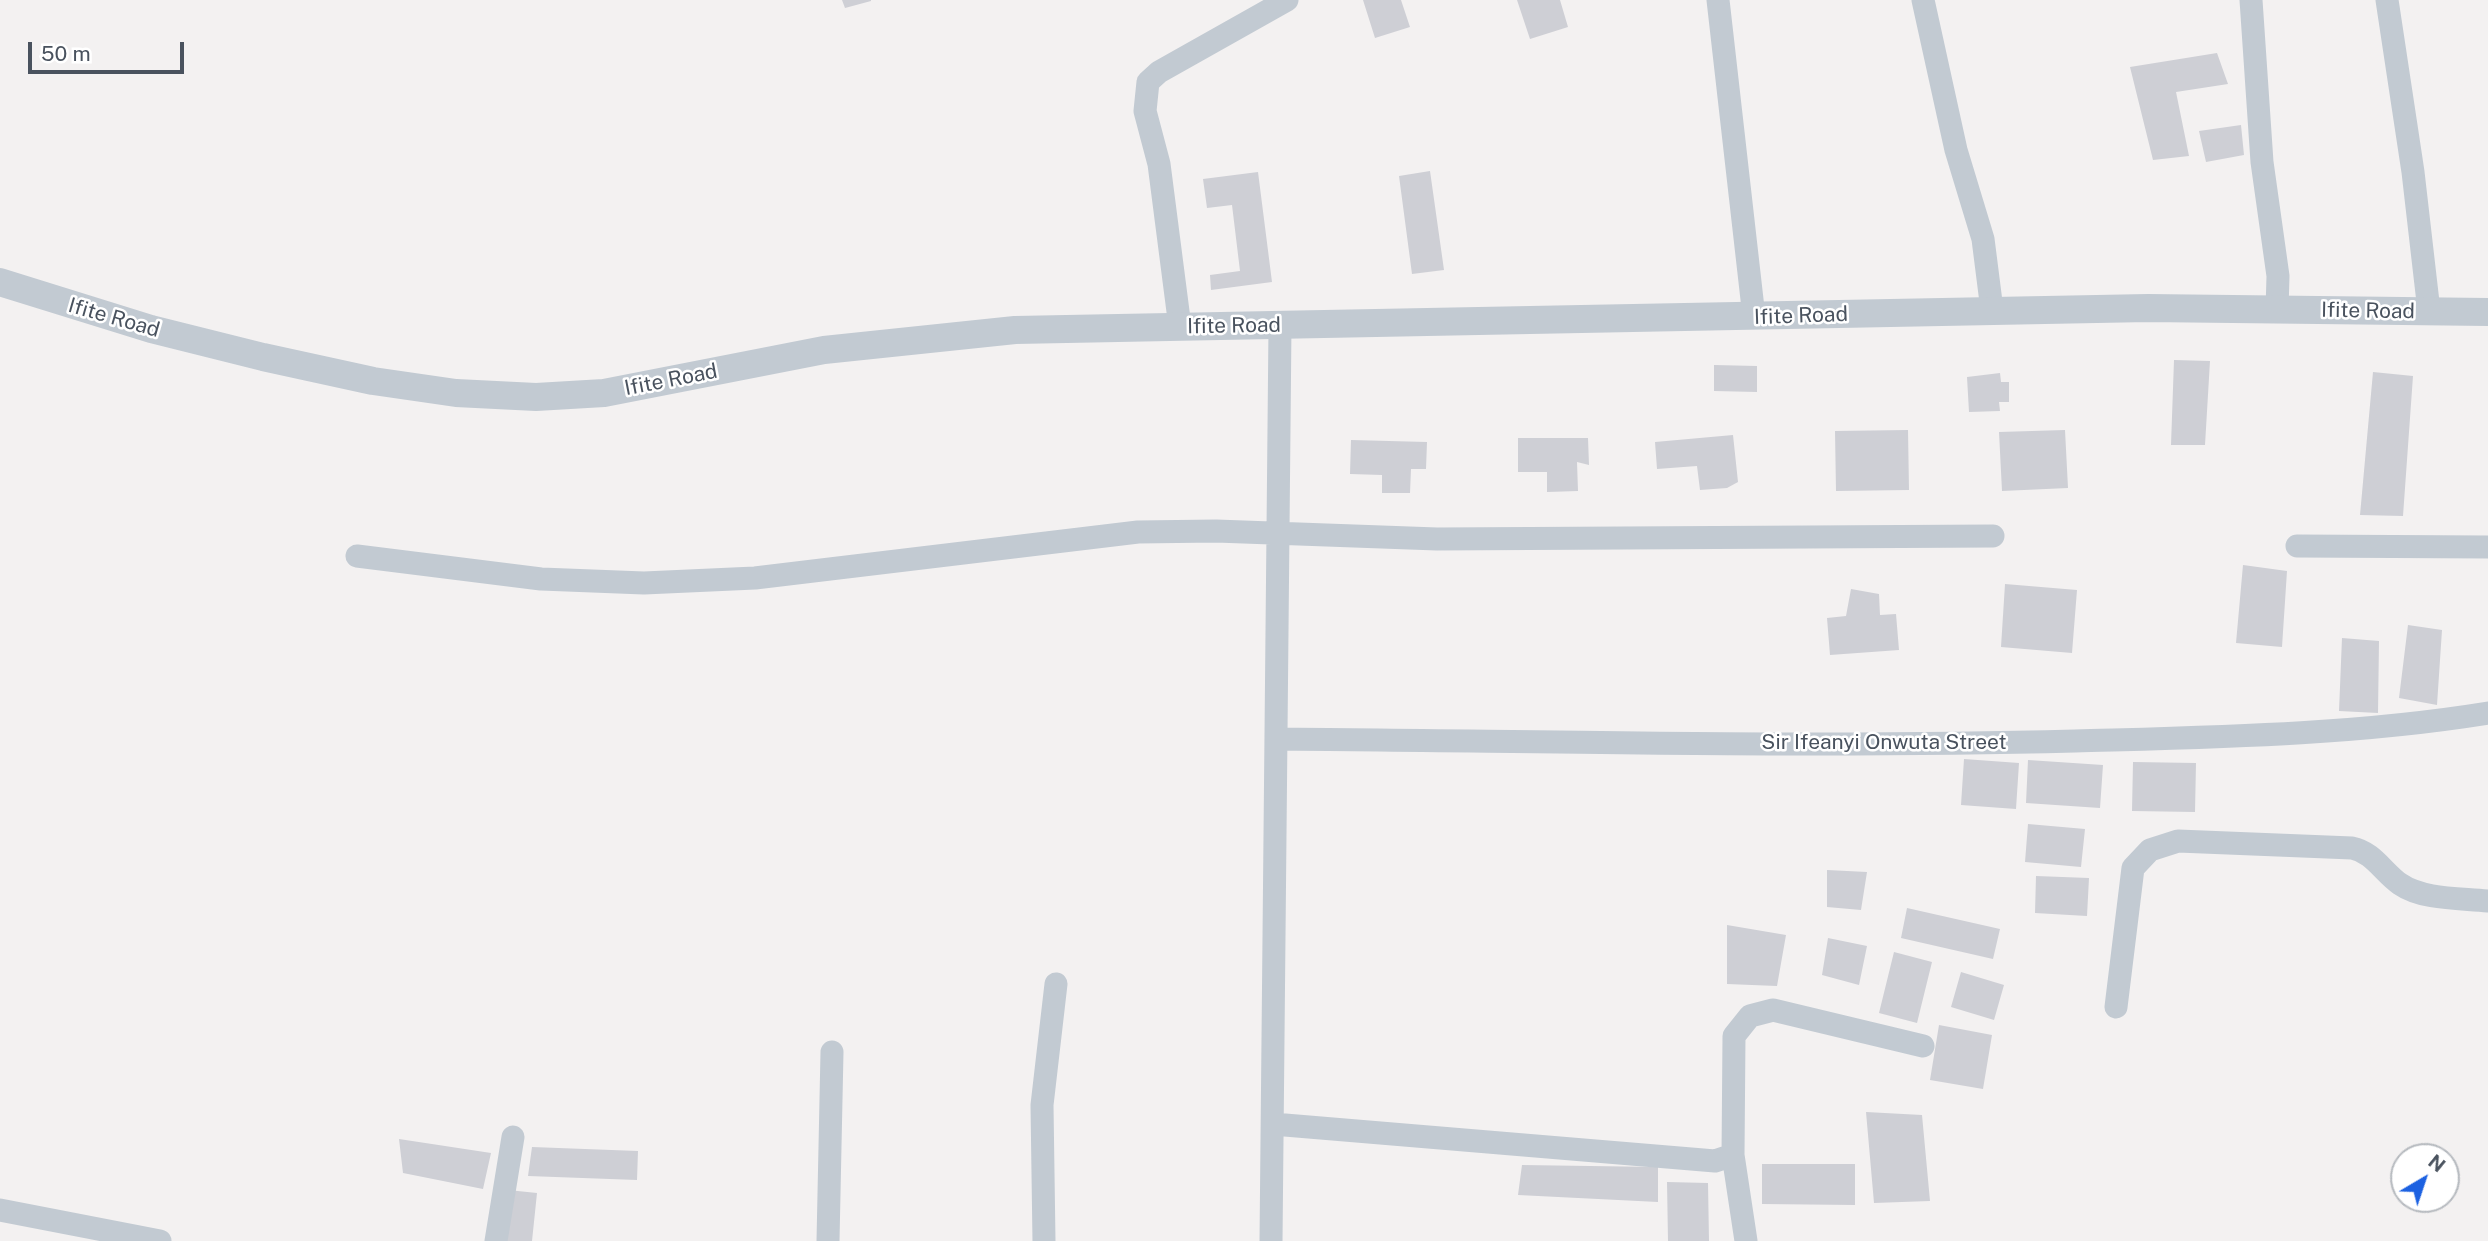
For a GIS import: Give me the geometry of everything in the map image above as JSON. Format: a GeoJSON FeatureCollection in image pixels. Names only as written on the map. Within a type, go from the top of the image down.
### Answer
{"type":"FeatureCollection","features":[{"type":"Feature","properties":{"kind":"street"},"geometry":{"type":"LineString","coordinates":[[1180,327],[1159,164],[1144,111],[1148,82],[1180,60],[1287,0]]}},
{"type":"Feature","properties":{"kind":"street"},"geometry":{"type":"LineString","coordinates":[[1717,0],[1754,317]]}},
{"type":"Feature","properties":{"kind":"street"},"geometry":{"type":"LineString","coordinates":[[1923,0],[1956,150],[1983,239],[1992,310]]}},
{"type":"Feature","properties":{"kind":"street"},"geometry":{"type":"LineString","coordinates":[[2251,0],[2262,162],[2278,276],[2277,310]]}},
{"type":"Feature","properties":{"kind":"street"},"geometry":{"type":"LineString","coordinates":[[2387,0],[2413,172],[2429,312]]}},
{"type":"Feature","properties":{"kind":"street","name":"Ifite Road"},"geometry":{"type":"LineString","coordinates":[[0,282],[151,329],[373,381],[456,393],[536,397],[604,393],[824,350],[1015,330],[1592,317],[1754,317],[1992,310],[2488,312]]}},
{"type":"Feature","properties":{"kind":"street"},"geometry":{"type":"LineString","coordinates":[[1271,1241],[1280,326]]}},
{"type":"Feature","properties":{"kind":"street"},"geometry":{"type":"LineString","coordinates":[[357,556],[541,579],[645,583],[755,578],[1138,532],[1216,531],[1437,539],[1993,536]]}},
{"type":"Feature","properties":{"kind":"street"},"geometry":{"type":"LineString","coordinates":[[2297,546],[2488,547]]}},
{"type":"Feature","properties":{"kind":"street","name":"Sir Ifeanyi Onwuta Street"},"geometry":{"type":"LineString","coordinates":[[1278,739],[1941,745],[2216,737],[2411,726],[2488,713]]}},
{"type":"Feature","properties":{"kind":"street"},"geometry":{"type":"LineString","coordinates":[[2116,1007],[2133,868],[2150,850],[2178,841],[2362,850],[2401,885],[2420,893],[2488,901]]}},
{"type":"Feature","properties":{"kind":"street"},"geometry":{"type":"LineString","coordinates":[[1044,1241],[1042,1105],[1056,984]]}},
{"type":"Feature","properties":{"kind":"street"},"geometry":{"type":"LineString","coordinates":[[1746,1241],[1733,1155],[1734,1036],[1750,1016],[1773,1010],[1923,1046]]}},
{"type":"Feature","properties":{"kind":"street"},"geometry":{"type":"LineString","coordinates":[[828,1241],[832,1052]]}},
{"type":"Feature","properties":{"kind":"street"},"geometry":{"type":"LineString","coordinates":[[1273,1124],[1715,1161],[1733,1155]]}},
{"type":"Feature","properties":{"kind":"street"},"geometry":{"type":"LineString","coordinates":[[496,1241],[513,1137]]}},
{"type":"Feature","properties":{"kind":"street"},"geometry":{"type":"LineString","coordinates":[[0,1210],[160,1241]]}},
{"type":"Feature","properties":{"kind":"building"},"geometry":{"type":"Polygon","coordinates":[[[842,0],[871,0],[871,1],[845,8],[842,0]]]}},
{"type":"Feature","properties":{"kind":"building"},"geometry":{"type":"Polygon","coordinates":[[[1363,0],[1401,0],[1410,27],[1375,38],[1363,0]]]}},
{"type":"Feature","properties":{"kind":"building"},"geometry":{"type":"Polygon","coordinates":[[[1517,0],[1560,0],[1568,27],[1530,39],[1517,0]]]}},
{"type":"Feature","properties":{"kind":"building"},"geometry":{"type":"Polygon","coordinates":[[[2217,53],[2228,84],[2176,92],[2189,156],[2153,160],[2130,67],[2217,53]]]}},
{"type":"Feature","properties":{"kind":"building"},"geometry":{"type":"Polygon","coordinates":[[[2241,125],[2244,155],[2206,162],[2199,131],[2241,125]]]}},
{"type":"Feature","properties":{"kind":"building"},"geometry":{"type":"Polygon","coordinates":[[[1430,171],[1444,270],[1412,274],[1399,176],[1430,171]]]}},
{"type":"Feature","properties":{"kind":"building"},"geometry":{"type":"Polygon","coordinates":[[[1258,172],[1272,282],[1211,290],[1210,275],[1240,271],[1232,205],[1207,208],[1203,179],[1258,172]]]}},
{"type":"Feature","properties":{"kind":"building"},"geometry":{"type":"Polygon","coordinates":[[[2174,360],[2210,361],[2205,445],[2171,445],[2174,360]]]}},
{"type":"Feature","properties":{"kind":"building"},"geometry":{"type":"Polygon","coordinates":[[[1714,365],[1757,366],[1757,392],[1714,391],[1714,365]]]}},
{"type":"Feature","properties":{"kind":"building"},"geometry":{"type":"Polygon","coordinates":[[[2373,372],[2413,376],[2403,516],[2360,515],[2373,372]]]}},
{"type":"Feature","properties":{"kind":"building"},"geometry":{"type":"Polygon","coordinates":[[[2000,373],[2001,382],[2009,382],[2009,402],[1999,402],[2000,411],[1969,412],[1967,377],[2000,373]]]}},
{"type":"Feature","properties":{"kind":"building"},"geometry":{"type":"Polygon","coordinates":[[[1908,430],[1909,490],[1836,491],[1835,431],[1908,430]]]}},
{"type":"Feature","properties":{"kind":"building"},"geometry":{"type":"Polygon","coordinates":[[[2065,430],[2068,488],[2002,491],[1999,432],[2065,430]]]}},
{"type":"Feature","properties":{"kind":"building"},"geometry":{"type":"Polygon","coordinates":[[[1733,435],[1738,482],[1727,488],[1700,490],[1697,466],[1657,469],[1655,442],[1733,435]]]}},
{"type":"Feature","properties":{"kind":"building"},"geometry":{"type":"Polygon","coordinates":[[[1518,438],[1588,438],[1589,465],[1577,462],[1578,491],[1547,492],[1547,472],[1518,472],[1518,438]]]}},
{"type":"Feature","properties":{"kind":"building"},"geometry":{"type":"Polygon","coordinates":[[[1351,440],[1427,442],[1426,469],[1411,469],[1410,493],[1382,493],[1382,475],[1350,474],[1351,440]]]}},
{"type":"Feature","properties":{"kind":"building"},"geometry":{"type":"Polygon","coordinates":[[[2243,565],[2287,571],[2282,647],[2236,643],[2243,565]]]}},
{"type":"Feature","properties":{"kind":"building"},"geometry":{"type":"Polygon","coordinates":[[[2005,584],[2077,590],[2072,653],[2001,647],[2005,584]]]}},
{"type":"Feature","properties":{"kind":"building"},"geometry":{"type":"Polygon","coordinates":[[[1851,589],[1879,594],[1880,615],[1896,614],[1899,650],[1830,655],[1827,618],[1846,616],[1851,589]]]}},
{"type":"Feature","properties":{"kind":"building"},"geometry":{"type":"Polygon","coordinates":[[[2408,625],[2442,630],[2437,705],[2399,698],[2408,625]]]}},
{"type":"Feature","properties":{"kind":"building"},"geometry":{"type":"Polygon","coordinates":[[[2342,638],[2379,641],[2378,713],[2339,711],[2342,638]]]}},
{"type":"Feature","properties":{"kind":"building"},"geometry":{"type":"Polygon","coordinates":[[[1964,759],[2019,763],[2016,809],[1961,805],[1964,759]]]}},
{"type":"Feature","properties":{"kind":"building"},"geometry":{"type":"Polygon","coordinates":[[[2028,760],[2103,765],[2100,808],[2026,803],[2028,760]]]}},
{"type":"Feature","properties":{"kind":"building"},"geometry":{"type":"Polygon","coordinates":[[[2133,762],[2196,763],[2195,812],[2132,811],[2133,762]]]}},
{"type":"Feature","properties":{"kind":"building"},"geometry":{"type":"Polygon","coordinates":[[[2028,824],[2085,829],[2081,867],[2025,862],[2028,824]]]}},
{"type":"Feature","properties":{"kind":"building"},"geometry":{"type":"Polygon","coordinates":[[[1827,870],[1867,872],[1861,910],[1827,907],[1827,870]]]}},
{"type":"Feature","properties":{"kind":"building"},"geometry":{"type":"Polygon","coordinates":[[[2036,876],[2089,878],[2087,916],[2035,913],[2036,876]]]}},
{"type":"Feature","properties":{"kind":"building"},"geometry":{"type":"Polygon","coordinates":[[[1907,908],[2000,929],[1993,959],[1901,938],[1907,908]]]}},
{"type":"Feature","properties":{"kind":"building"},"geometry":{"type":"Polygon","coordinates":[[[1727,925],[1786,935],[1777,986],[1727,984],[1727,925]]]}},
{"type":"Feature","properties":{"kind":"building"},"geometry":{"type":"Polygon","coordinates":[[[1828,938],[1867,946],[1859,985],[1822,975],[1828,938]]]}},
{"type":"Feature","properties":{"kind":"building"},"geometry":{"type":"Polygon","coordinates":[[[1894,952],[1932,962],[1917,1023],[1879,1013],[1894,952]]]}},
{"type":"Feature","properties":{"kind":"building"},"geometry":{"type":"Polygon","coordinates":[[[1961,972],[2004,985],[1994,1020],[1951,1007],[1961,972]]]}},
{"type":"Feature","properties":{"kind":"building"},"geometry":{"type":"Polygon","coordinates":[[[1939,1025],[1992,1035],[1983,1089],[1930,1080],[1939,1025]]]}},
{"type":"Feature","properties":{"kind":"building"},"geometry":{"type":"Polygon","coordinates":[[[1866,1112],[1922,1115],[1930,1201],[1874,1203],[1866,1112]]]}},
{"type":"Feature","properties":{"kind":"building"},"geometry":{"type":"Polygon","coordinates":[[[399,1139],[491,1153],[483,1189],[403,1173],[399,1139]]]}},
{"type":"Feature","properties":{"kind":"building"},"geometry":{"type":"Polygon","coordinates":[[[532,1147],[638,1151],[637,1180],[528,1176],[532,1147]]]}},
{"type":"Feature","properties":{"kind":"building"},"geometry":{"type":"Polygon","coordinates":[[[1762,1164],[1855,1164],[1855,1205],[1762,1204],[1762,1164]]]}},
{"type":"Feature","properties":{"kind":"building"},"geometry":{"type":"Polygon","coordinates":[[[1522,1165],[1658,1167],[1658,1202],[1518,1195],[1522,1165]]]}},
{"type":"Feature","properties":{"kind":"building"},"geometry":{"type":"Polygon","coordinates":[[[1667,1182],[1708,1183],[1709,1241],[1668,1241],[1667,1182]]]}},
{"type":"Feature","properties":{"kind":"building"},"geometry":{"type":"Polygon","coordinates":[[[508,1190],[537,1193],[532,1241],[500,1241],[508,1190]]]}}]}
